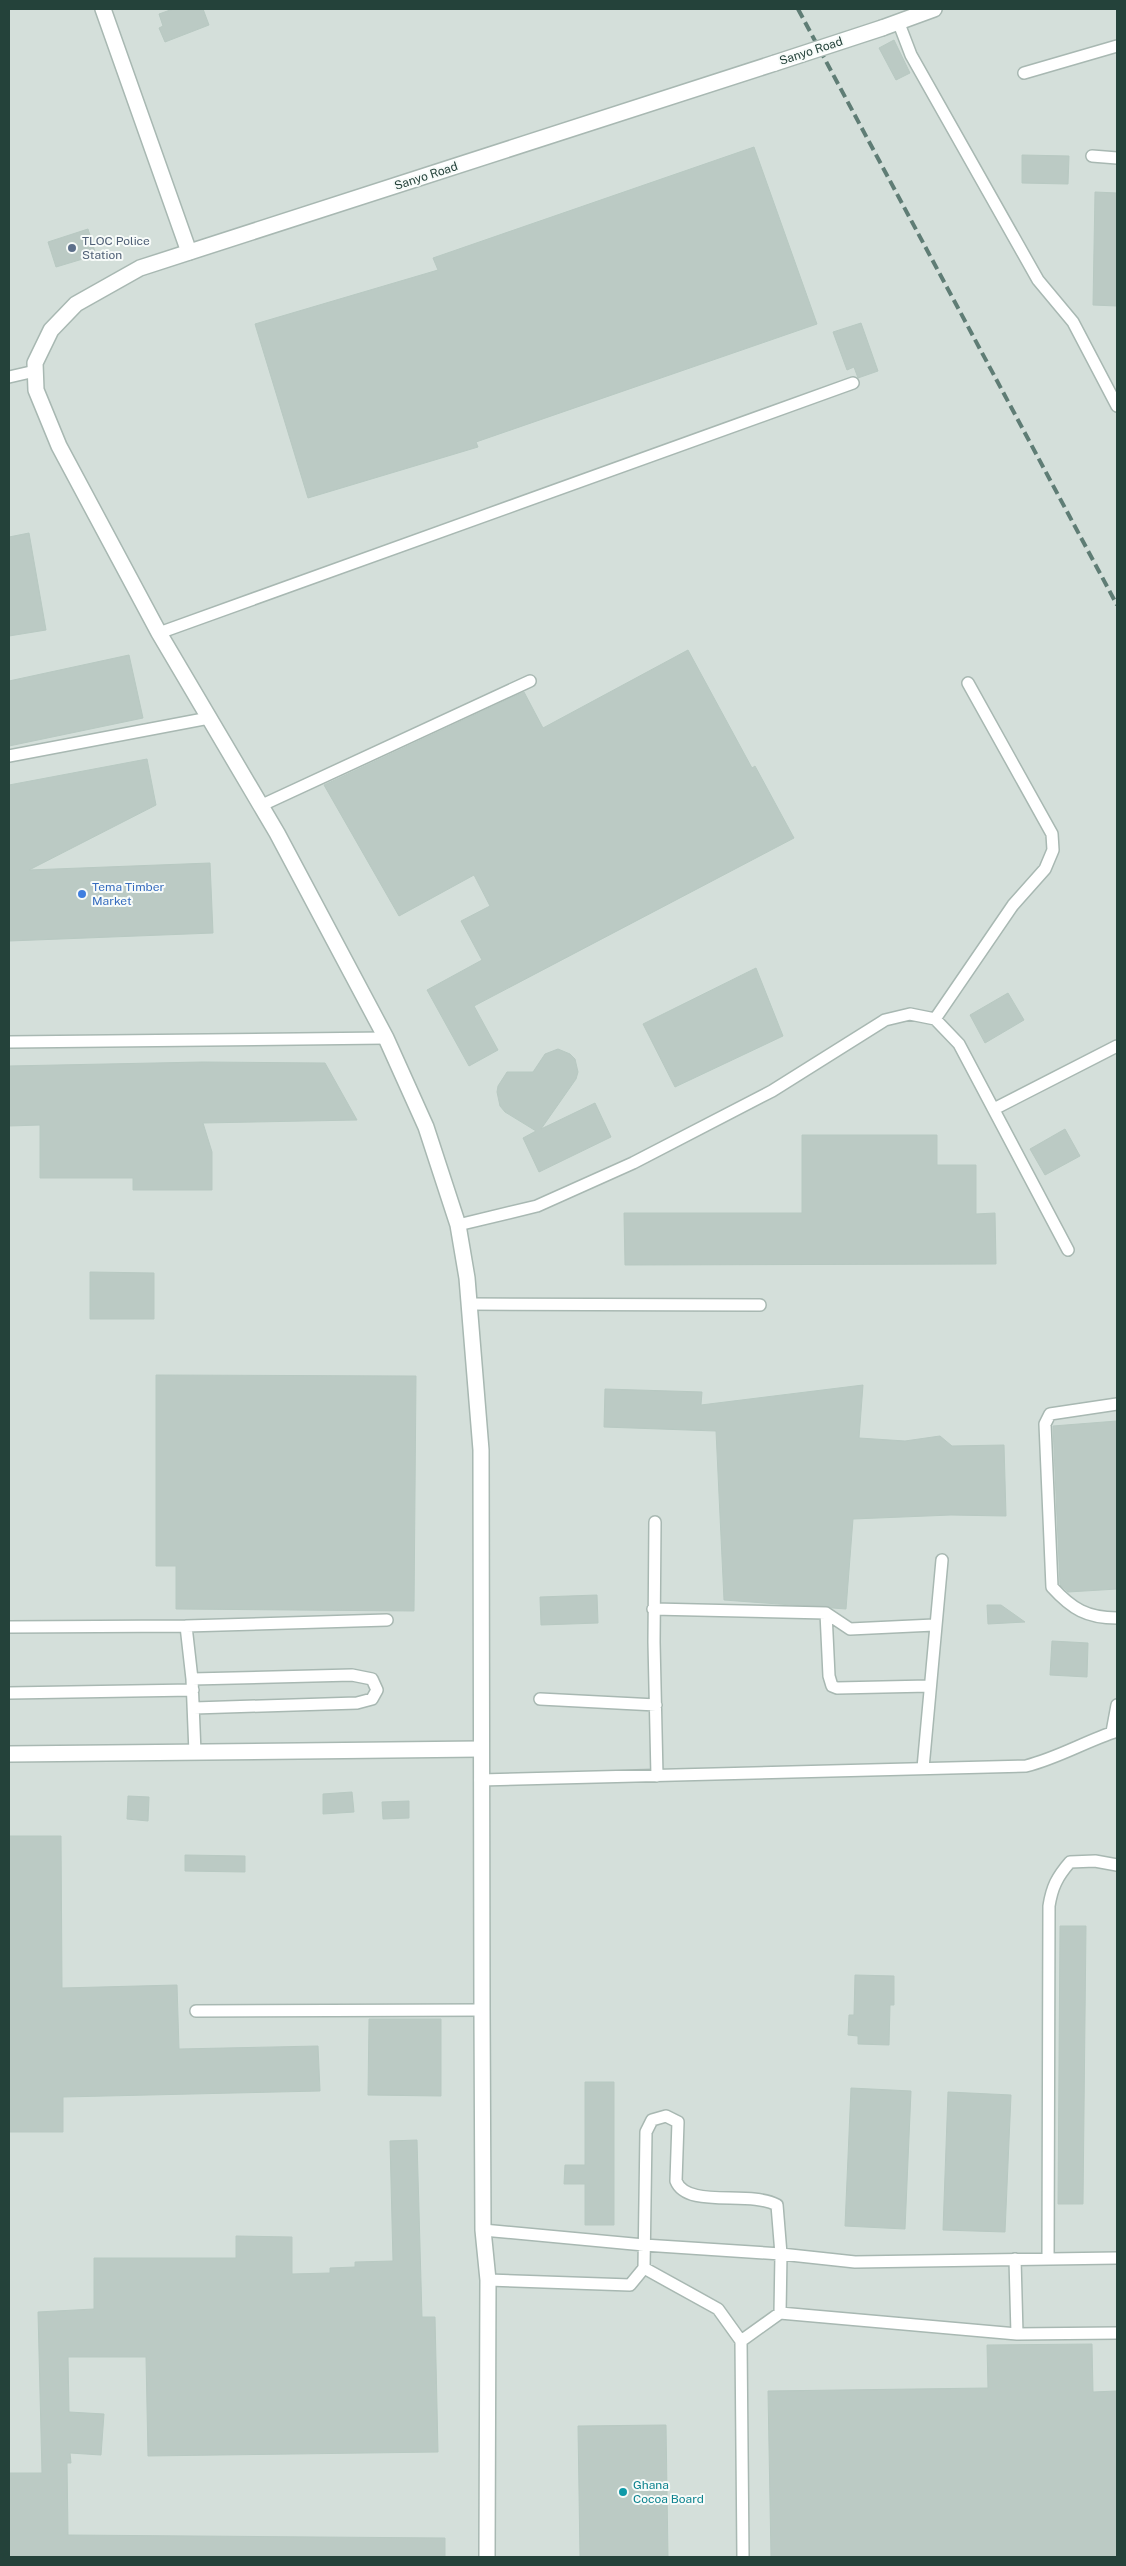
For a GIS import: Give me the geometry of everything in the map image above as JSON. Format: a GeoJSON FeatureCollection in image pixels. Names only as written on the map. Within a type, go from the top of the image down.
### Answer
{"type":"FeatureCollection","features":[{"type":"Feature","properties":{"kind":"street"},"geometry":{"type":"LineString","coordinates":[[103,9],[189,252]]}},
{"type":"Feature","properties":{"kind":"street","name":"Sanyo Road"},"geometry":{"type":"LineString","coordinates":[[487,2557],[488,2280],[483,2230],[480,1780],[481,1450],[470,1304],[458,1225],[426,1127],[386,1038],[260,806],[159,633],[59,446],[36,390],[35,363],[51,330],[76,304],[140,268],[775,63],[934,9]]}},
{"type":"Feature","properties":{"kind":"street"},"geometry":{"type":"LineString","coordinates":[[9,1754],[480,1749]]}},
{"type":"Feature","properties":{"kind":"lane"},"geometry":{"type":"LineString","coordinates":[[898,21],[911,55],[1038,280],[1073,322],[1117,406]]}},
{"type":"Feature","properties":{"kind":"lane"},"geometry":{"type":"LineString","coordinates":[[1024,72],[1117,46]]}},
{"type":"Feature","properties":{"kind":"lane"},"geometry":{"type":"LineString","coordinates":[[1092,156],[1117,158]]}},
{"type":"Feature","properties":{"kind":"lane"},"geometry":{"type":"LineString","coordinates":[[9,378],[35,371]]}},
{"type":"Feature","properties":{"kind":"lane"},"geometry":{"type":"LineString","coordinates":[[159,633],[853,383]]}},
{"type":"Feature","properties":{"kind":"lane"},"geometry":{"type":"LineString","coordinates":[[260,806],[530,681]]}},
{"type":"Feature","properties":{"kind":"lane"},"geometry":{"type":"LineString","coordinates":[[935,1019],[1013,904],[1045,869],[1053,850],[1052,834],[968,683]]}},
{"type":"Feature","properties":{"kind":"lane"},"geometry":{"type":"LineString","coordinates":[[9,756],[209,718]]}},
{"type":"Feature","properties":{"kind":"lane"},"geometry":{"type":"LineString","coordinates":[[458,1225],[537,1206],[633,1163],[772,1091],[885,1020],[910,1014],[935,1019],[959,1044],[1068,1250]]}},
{"type":"Feature","properties":{"kind":"lane"},"geometry":{"type":"LineString","coordinates":[[9,1042],[386,1038]]}},
{"type":"Feature","properties":{"kind":"lane"},"geometry":{"type":"LineString","coordinates":[[994,1109],[1117,1046]]}},
{"type":"Feature","properties":{"kind":"lane"},"geometry":{"type":"LineString","coordinates":[[470,1304],[760,1306]]}},
{"type":"Feature","properties":{"kind":"lane"},"geometry":{"type":"LineString","coordinates":[[1117,1404],[1050,1414],[1045,1424],[1052,1587],[1069,1606],[1098,1618],[1117,1618]]}},
{"type":"Feature","properties":{"kind":"lane"},"geometry":{"type":"LineString","coordinates":[[656,1522],[653,1609],[657,1776]]}},
{"type":"Feature","properties":{"kind":"lane"},"geometry":{"type":"LineString","coordinates":[[923,1768],[934,1625],[942,1560]]}},
{"type":"Feature","properties":{"kind":"lane"},"geometry":{"type":"LineString","coordinates":[[653,1609],[826,1613],[850,1629],[934,1625]]}},
{"type":"Feature","properties":{"kind":"lane"},"geometry":{"type":"LineString","coordinates":[[826,1613],[829,1676],[832,1686],[837,1688],[929,1686]]}},
{"type":"Feature","properties":{"kind":"lane"},"geometry":{"type":"LineString","coordinates":[[9,1627],[186,1626],[387,1620]]}},
{"type":"Feature","properties":{"kind":"lane"},"geometry":{"type":"LineString","coordinates":[[186,1626],[194,1708],[195,1753]]}},
{"type":"Feature","properties":{"kind":"lane"},"geometry":{"type":"LineString","coordinates":[[9,1693],[192,1685],[352,1675],[372,1679],[376,1690],[372,1698],[357,1704],[194,1708]]}},
{"type":"Feature","properties":{"kind":"lane"},"geometry":{"type":"LineString","coordinates":[[540,1699],[656,1705]]}},
{"type":"Feature","properties":{"kind":"lane"},"geometry":{"type":"LineString","coordinates":[[480,1780],[1026,1766],[1051,1759],[1115,1732],[1117,1705]]}},
{"type":"Feature","properties":{"kind":"lane"},"geometry":{"type":"LineString","coordinates":[[1048,2259],[1049,1906],[1052,1888],[1058,1876],[1070,1862],[1095,1861],[1117,1865]]}},
{"type":"Feature","properties":{"kind":"lane"},"geometry":{"type":"LineString","coordinates":[[196,2011],[482,2010]]}},
{"type":"Feature","properties":{"kind":"lane"},"geometry":{"type":"LineString","coordinates":[[488,2280],[630,2285],[644,2268],[646,2132],[652,2120],[666,2116],[678,2122],[676,2181],[679,2190],[692,2196],[765,2199],[777,2205],[781,2254],[780,2313]]}},
{"type":"Feature","properties":{"kind":"lane"},"geometry":{"type":"LineString","coordinates":[[483,2230],[644,2245],[781,2254],[855,2262],[1117,2258]]}},
{"type":"Feature","properties":{"kind":"lane"},"geometry":{"type":"LineString","coordinates":[[1015,2259],[1017,2334]]}},
{"type":"Feature","properties":{"kind":"lane"},"geometry":{"type":"LineString","coordinates":[[644,2268],[718,2308],[741,2341],[743,2557]]}},
{"type":"Feature","properties":{"kind":"lane"},"geometry":{"type":"LineString","coordinates":[[741,2341],[780,2313],[1017,2334],[1117,2333]]}},
{"type":"Feature","properties":{"kind":"shaded area"},"geometry":{"type":"Polygon","coordinates":[[[9,9],[1117,9],[1117,2557],[9,2557],[9,9]]]}},
{"type":"Feature","properties":{"kind":"building"},"geometry":{"type":"Polygon","coordinates":[[[173,9],[203,9],[209,25],[165,42],[159,28],[163,26],[159,14],[173,9]]]}},
{"type":"Feature","properties":{"kind":"building"},"geometry":{"type":"Polygon","coordinates":[[[894,40],[910,73],[896,80],[879,48],[894,40]]]}},
{"type":"Feature","properties":{"kind":"building"},"geometry":{"type":"Polygon","coordinates":[[[754,147],[817,324],[476,442],[478,447],[308,498],[255,324],[438,270],[433,258],[754,147]]]}},
{"type":"Feature","properties":{"kind":"building"},"geometry":{"type":"Polygon","coordinates":[[[1022,155],[1069,156],[1068,184],[1022,183],[1022,155]]]}},
{"type":"Feature","properties":{"kind":"building"},"geometry":{"type":"Polygon","coordinates":[[[1095,192],[1117,193],[1117,306],[1093,305],[1095,192]]]}},
{"type":"Feature","properties":{"kind":"building","name":"TLOC Police Station"},"geometry":{"type":"Polygon","coordinates":[[[88,229],[96,255],[56,267],[48,242],[88,229]]]}},
{"type":"Feature","properties":{"kind":"building"},"geometry":{"type":"Polygon","coordinates":[[[861,323],[878,371],[858,378],[854,367],[847,370],[833,332],[861,323]]]}},
{"type":"Feature","properties":{"kind":"building"},"geometry":{"type":"Polygon","coordinates":[[[29,533],[46,630],[9,636],[9,537],[29,533]]]}},
{"type":"Feature","properties":{"kind":"building"},"geometry":{"type":"Polygon","coordinates":[[[688,650],[752,768],[755,766],[794,838],[474,1006],[498,1050],[469,1066],[427,990],[482,960],[461,921],[490,906],[474,875],[399,916],[324,785],[524,692],[543,728],[688,650]]]}},
{"type":"Feature","properties":{"kind":"building"},"geometry":{"type":"Polygon","coordinates":[[[129,655],[143,718],[9,746],[9,681],[129,655]]]}},
{"type":"Feature","properties":{"kind":"building"},"geometry":{"type":"Polygon","coordinates":[[[147,759],[156,805],[29,870],[210,863],[213,933],[9,941],[9,785],[147,759]]]}},
{"type":"Feature","properties":{"kind":"building"},"geometry":{"type":"Polygon","coordinates":[[[756,968],[783,1036],[675,1087],[643,1024],[756,968]]]}},
{"type":"Feature","properties":{"kind":"building"},"geometry":{"type":"Polygon","coordinates":[[[1008,993],[1024,1020],[985,1043],[970,1015],[1008,993]]]}},
{"type":"Feature","properties":{"kind":"building"},"geometry":{"type":"Polygon","coordinates":[[[558,1049],[570,1054],[575,1059],[578,1072],[576,1079],[541,1129],[595,1103],[611,1137],[539,1172],[523,1138],[536,1131],[505,1112],[500,1106],[497,1092],[498,1086],[507,1072],[533,1072],[545,1054],[558,1049]]]}},
{"type":"Feature","properties":{"kind":"building"},"geometry":{"type":"Polygon","coordinates":[[[203,1062],[325,1063],[357,1120],[203,1123],[212,1152],[212,1190],[133,1190],[133,1178],[40,1178],[40,1125],[9,1126],[9,1066],[203,1062]]]}},
{"type":"Feature","properties":{"kind":"building"},"geometry":{"type":"Polygon","coordinates":[[[1065,1129],[1080,1156],[1045,1175],[1030,1149],[1065,1129]]]}},
{"type":"Feature","properties":{"kind":"building"},"geometry":{"type":"Polygon","coordinates":[[[802,1135],[937,1135],[937,1165],[976,1165],[976,1214],[995,1213],[996,1264],[625,1265],[624,1213],[802,1213],[802,1135]]]}},
{"type":"Feature","properties":{"kind":"building"},"geometry":{"type":"Polygon","coordinates":[[[90,1272],[154,1273],[154,1319],[90,1319],[90,1272]]]}},
{"type":"Feature","properties":{"kind":"building"},"geometry":{"type":"Polygon","coordinates":[[[156,1375],[416,1376],[414,1611],[176,1609],[176,1566],[156,1566],[156,1375]]]}},
{"type":"Feature","properties":{"kind":"building"},"geometry":{"type":"Polygon","coordinates":[[[863,1385],[859,1438],[905,1441],[940,1436],[952,1446],[1004,1445],[1006,1516],[951,1515],[853,1519],[846,1609],[724,1600],[716,1431],[604,1427],[605,1389],[702,1392],[701,1405],[863,1385]]]}},
{"type":"Feature","properties":{"kind":"building"},"geometry":{"type":"Polygon","coordinates":[[[1117,1421],[1117,1589],[1068,1592],[1060,1585],[1053,1426],[1117,1421]]]}},
{"type":"Feature","properties":{"kind":"building"},"geometry":{"type":"Polygon","coordinates":[[[597,1595],[598,1623],[541,1625],[540,1597],[597,1595]]]}},
{"type":"Feature","properties":{"kind":"building"},"geometry":{"type":"Polygon","coordinates":[[[987,1605],[1001,1605],[1025,1622],[988,1624],[987,1605]]]}},
{"type":"Feature","properties":{"kind":"building"},"geometry":{"type":"Polygon","coordinates":[[[1052,1641],[1088,1643],[1087,1677],[1050,1675],[1052,1641]]]}},
{"type":"Feature","properties":{"kind":"building"},"geometry":{"type":"Polygon","coordinates":[[[352,1792],[354,1812],[323,1814],[323,1794],[352,1792]]]}},
{"type":"Feature","properties":{"kind":"building"},"geometry":{"type":"Polygon","coordinates":[[[128,1796],[149,1797],[148,1821],[127,1819],[128,1796]]]}},
{"type":"Feature","properties":{"kind":"building"},"geometry":{"type":"Polygon","coordinates":[[[409,1801],[409,1818],[383,1819],[382,1802],[409,1801]]]}},
{"type":"Feature","properties":{"kind":"building"},"geometry":{"type":"Polygon","coordinates":[[[9,1836],[61,1836],[62,1988],[177,1985],[179,2049],[318,2046],[320,2091],[63,2097],[63,2132],[9,2132],[9,1836]]]}},
{"type":"Feature","properties":{"kind":"building"},"geometry":{"type":"Polygon","coordinates":[[[185,1855],[245,1856],[245,1872],[185,1871],[185,1855]]]}},
{"type":"Feature","properties":{"kind":"building"},"geometry":{"type":"Polygon","coordinates":[[[1060,1926],[1086,1926],[1083,2204],[1058,2204],[1060,1926]]]}},
{"type":"Feature","properties":{"kind":"building"},"geometry":{"type":"Polygon","coordinates":[[[855,1975],[894,1976],[894,2005],[890,2005],[889,2045],[858,2044],[858,2036],[848,2035],[849,2015],[854,2015],[855,1975]]]}},
{"type":"Feature","properties":{"kind":"building"},"geometry":{"type":"Polygon","coordinates":[[[369,2019],[441,2019],[441,2096],[368,2095],[369,2019]]]}},
{"type":"Feature","properties":{"kind":"building"},"geometry":{"type":"Polygon","coordinates":[[[585,2082],[614,2082],[614,2225],[585,2225],[585,2184],[564,2184],[565,2165],[585,2165],[585,2082]]]}},
{"type":"Feature","properties":{"kind":"building"},"geometry":{"type":"Polygon","coordinates":[[[851,2088],[911,2091],[905,2229],[845,2226],[851,2088]]]}},
{"type":"Feature","properties":{"kind":"building"},"geometry":{"type":"Polygon","coordinates":[[[948,2092],[1011,2095],[1005,2232],[943,2230],[948,2092]]]}},
{"type":"Feature","properties":{"kind":"building"},"geometry":{"type":"Polygon","coordinates":[[[417,2140],[422,2317],[435,2317],[438,2452],[148,2456],[146,2357],[68,2357],[69,2412],[104,2414],[101,2455],[70,2453],[71,2463],[67,2463],[68,2535],[445,2538],[445,2557],[9,2557],[9,2473],[42,2473],[38,2312],[94,2309],[94,2258],[236,2258],[236,2236],[292,2237],[292,2274],[330,2273],[330,2268],[355,2267],[355,2262],[393,2261],[390,2141],[417,2140]]]}},
{"type":"Feature","properties":{"kind":"building"},"geometry":{"type":"Polygon","coordinates":[[[1092,2344],[1093,2392],[1117,2391],[1117,2557],[771,2557],[768,2391],[988,2388],[987,2345],[1092,2344]]]}},
{"type":"Feature","properties":{"kind":"building","name":"Ghana Cocoa Board"},"geometry":{"type":"Polygon","coordinates":[[[666,2425],[668,2557],[580,2557],[578,2426],[666,2425]]]}},
{"type":"Feature","properties":{"kind":"railway"},"geometry":{"type":"LineString","coordinates":[[798,9],[1117,605]]}},
{"type":"Feature","properties":{"kind":"place","name":"TLOC Police Station"},"geometry":{"type":"Point","coordinates":[72,248]}},
{"type":"Feature","properties":{"kind":"place","name":"Tema Timber Market"},"geometry":{"type":"Point","coordinates":[82,894]}},
{"type":"Feature","properties":{"kind":"place","name":"Ghana Cocoa Board"},"geometry":{"type":"Point","coordinates":[623,2492]}}]}
